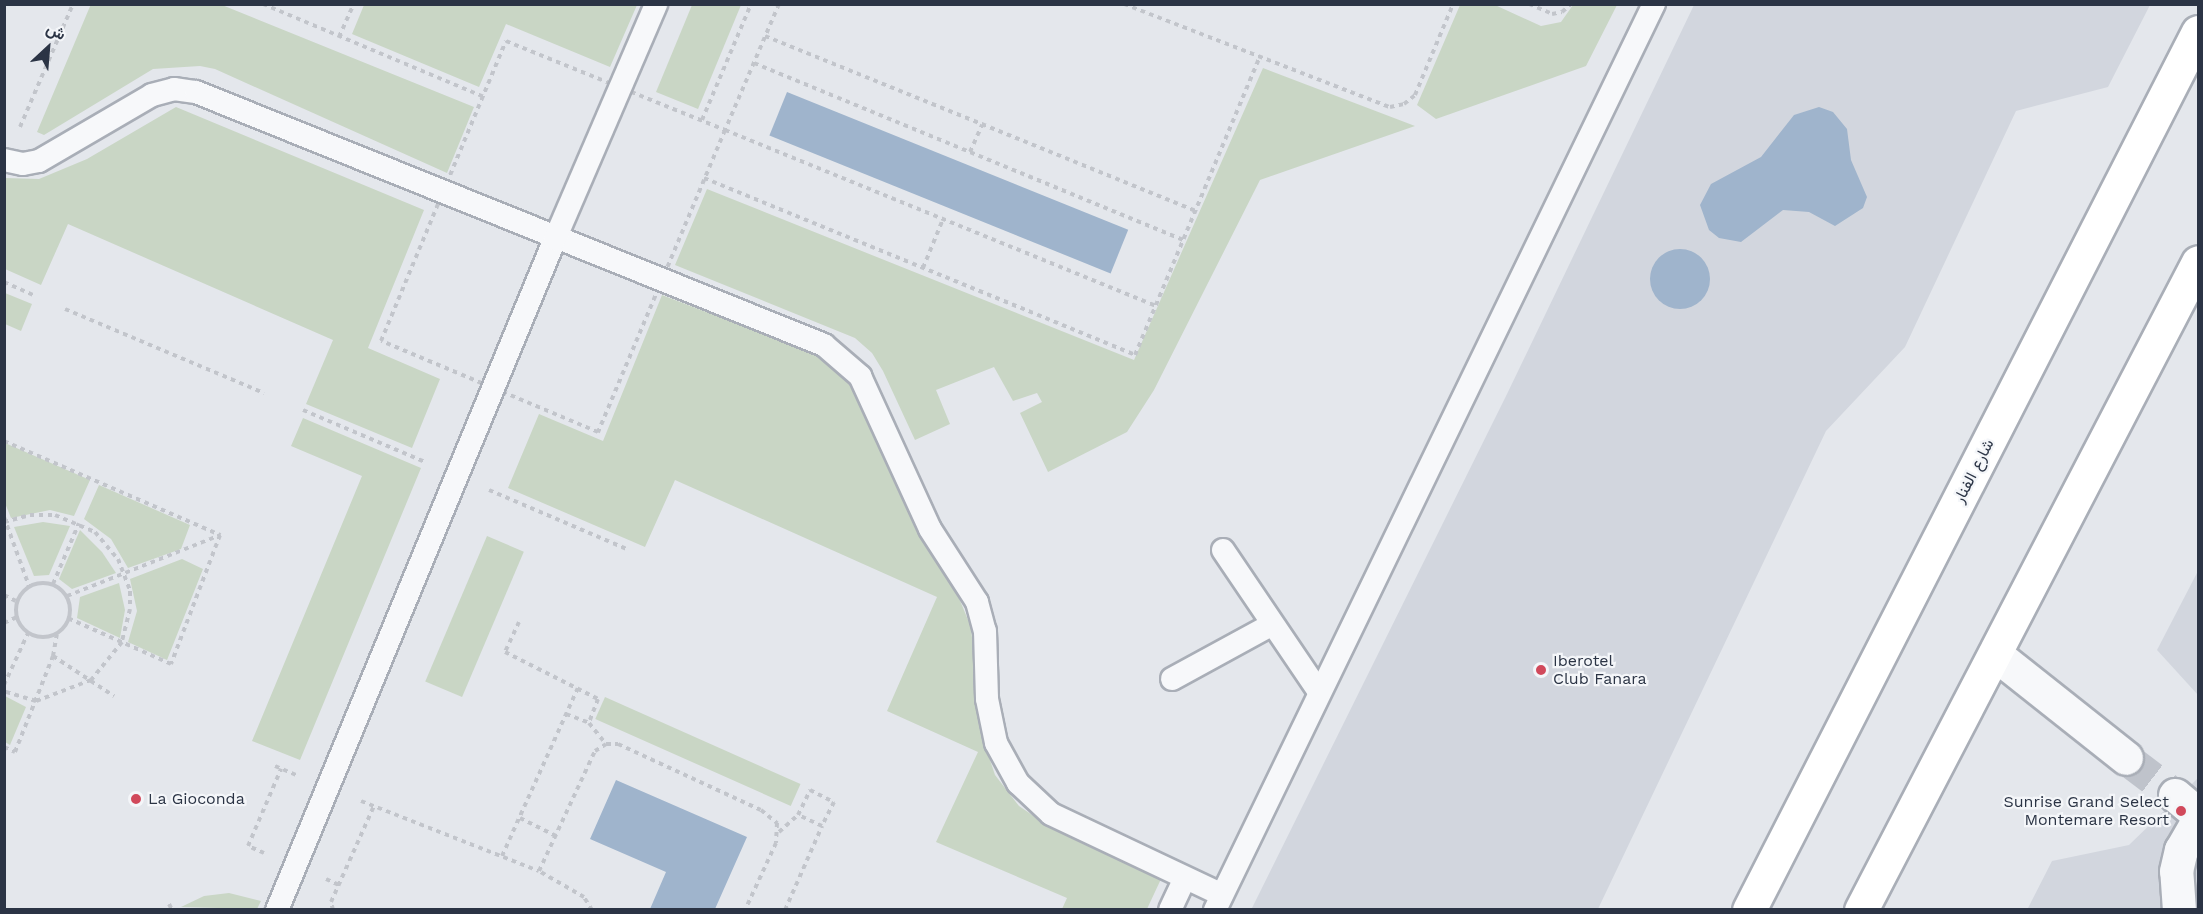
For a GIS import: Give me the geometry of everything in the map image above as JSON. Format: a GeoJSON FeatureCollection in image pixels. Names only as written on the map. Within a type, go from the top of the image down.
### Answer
{"type":"FeatureCollection","features":[{"type":"Feature","properties":{"kind":"main road","name":"شارع الفنار"},"geometry":{"type":"LineString","coordinates":[[1749,909],[2199,32]]}},
{"type":"Feature","properties":{"kind":"main road"},"geometry":{"type":"LineString","coordinates":[[1861,909],[2199,262]]}},
{"type":"Feature","properties":{"kind":"street"},"geometry":{"type":"LineString","coordinates":[[1995,654],[2126,758]]}},
{"type":"Feature","properties":{"kind":"street"},"geometry":{"type":"LineString","coordinates":[[2180,909],[2176,871],[2181,850],[2199,820]]}},
{"type":"Feature","properties":{"kind":"lane"},"geometry":{"type":"LineString","coordinates":[[278,909],[555,239],[656,4]]}},
{"type":"Feature","properties":{"kind":"lane"},"geometry":{"type":"LineString","coordinates":[[5,161],[23,164],[39,161],[152,95],[174,89],[196,92],[555,239],[825,345],[844,359],[872,396],[930,529],[977,602],[985,631],[987,699],[996,743],[1018,783],[1051,814],[1185,878],[1218,902],[1654,4]]}},
{"type":"Feature","properties":{"kind":"lane"},"geometry":{"type":"LineString","coordinates":[[1223,550],[1271,625],[1319,692]]}},
{"type":"Feature","properties":{"kind":"lane"},"geometry":{"type":"LineString","coordinates":[[1172,679],[1271,625]]}},
{"type":"Feature","properties":{"kind":"lane"},"geometry":{"type":"LineString","coordinates":[[1170,909],[1185,878]]}},
{"type":"Feature","properties":{"kind":"path"},"geometry":{"type":"LineString","coordinates":[[5,161],[73,4]]}},
{"type":"Feature","properties":{"kind":"path"},"geometry":{"type":"LineString","coordinates":[[263,4],[484,97]]}},
{"type":"Feature","properties":{"kind":"path"},"geometry":{"type":"LineString","coordinates":[[339,37],[354,4]]}},
{"type":"Feature","properties":{"kind":"path"},"geometry":{"type":"LineString","coordinates":[[702,120],[751,4]]}},
{"type":"Feature","properties":{"kind":"path"},"geometry":{"type":"LineString","coordinates":[[779,4],[725,130],[1156,306]]}},
{"type":"Feature","properties":{"kind":"path"},"geometry":{"type":"LineString","coordinates":[[1125,4],[1259,59],[1376,104],[1390,107],[1404,104],[1418,89],[1453,4]]}},
{"type":"Feature","properties":{"kind":"path"},"geometry":{"type":"LineString","coordinates":[[1529,4],[1552,14],[1571,4]]}},
{"type":"Feature","properties":{"kind":"path"},"geometry":{"type":"LineString","coordinates":[[765,36],[1196,211]]}},
{"type":"Feature","properties":{"kind":"path"},"geometry":{"type":"LineString","coordinates":[[704,178],[1135,355],[1259,59]]}},
{"type":"Feature","properties":{"kind":"path"},"geometry":{"type":"LineString","coordinates":[[754,63],[1183,240]]}},
{"type":"Feature","properties":{"kind":"path"},"geometry":{"type":"LineString","coordinates":[[970,152],[982,125]]}},
{"type":"Feature","properties":{"kind":"path"},"geometry":{"type":"LineString","coordinates":[[923,268],[943,219]]}},
{"type":"Feature","properties":{"kind":"path"},"geometry":{"type":"LineString","coordinates":[[4,282],[36,296]]}},
{"type":"Feature","properties":{"kind":"path"},"geometry":{"type":"LineString","coordinates":[[65,309],[264,393]]}},
{"type":"Feature","properties":{"kind":"path"},"geometry":{"type":"LineString","coordinates":[[4,441],[220,535]]}},
{"type":"Feature","properties":{"kind":"path"},"geometry":{"type":"LineString","coordinates":[[4,691],[36,701],[91,680],[123,642],[130,609],[126,575],[108,544],[79,523],[55,515],[30,515],[5,520],[29,586]]}},
{"type":"Feature","properties":{"kind":"path"},"geometry":{"type":"LineString","coordinates":[[53,584],[79,523]]}},
{"type":"Feature","properties":{"kind":"path"},"geometry":{"type":"LineString","coordinates":[[68,596],[126,575],[220,535]]}},
{"type":"Feature","properties":{"kind":"path"},"geometry":{"type":"LineString","coordinates":[[70,619],[171,664],[220,535]]}},
{"type":"Feature","properties":{"kind":"path"},"geometry":{"type":"LineString","coordinates":[[4,747],[15,752],[53,656],[57,634],[70,619],[68,596],[53,584],[42,582],[29,586],[16,601],[17,617],[28,633],[47,637],[57,634]]}},
{"type":"Feature","properties":{"kind":"path"},"geometry":{"type":"LineString","coordinates":[[4,595],[16,601]]}},
{"type":"Feature","properties":{"kind":"path"},"geometry":{"type":"LineString","coordinates":[[4,623],[17,617]]}},
{"type":"Feature","properties":{"kind":"path"},"geometry":{"type":"LineString","coordinates":[[519,622],[505,652],[598,699],[589,723]]}},
{"type":"Feature","properties":{"kind":"path"},"geometry":{"type":"LineString","coordinates":[[4,685],[28,633]]}},
{"type":"Feature","properties":{"kind":"path"},"geometry":{"type":"LineString","coordinates":[[53,656],[114,696]]}},
{"type":"Feature","properties":{"kind":"path"},"geometry":{"type":"LineString","coordinates":[[502,856],[578,688]]}},
{"type":"Feature","properties":{"kind":"path"},"geometry":{"type":"LineString","coordinates":[[566,714],[589,723],[606,744]]}},
{"type":"Feature","properties":{"kind":"path"},"geometry":{"type":"LineString","coordinates":[[539,871],[592,757],[606,744],[618,744],[761,810],[777,823],[779,832]]}},
{"type":"Feature","properties":{"kind":"path"},"geometry":{"type":"LineString","coordinates":[[274,766],[539,871],[584,897],[592,909]]}},
{"type":"Feature","properties":{"kind":"path"},"geometry":{"type":"LineString","coordinates":[[745,909],[779,832],[798,815],[810,790],[834,802],[785,909]]}},
{"type":"Feature","properties":{"kind":"path"},"geometry":{"type":"LineString","coordinates":[[333,909],[331,902],[374,806]]}},
{"type":"Feature","properties":{"kind":"path"},"geometry":{"type":"LineString","coordinates":[[798,815],[822,826]]}},
{"type":"Feature","properties":{"kind":"path"},"geometry":{"type":"LineString","coordinates":[[519,818],[556,836]]}},
{"type":"Feature","properties":{"kind":"path"},"geometry":{"type":"LineString","coordinates":[[169,904],[171,909]]}},
{"type":"Feature","properties":{"kind":"shaded area","name":"Iberotel Club Fanara"},"geometry":{"type":"Polygon","coordinates":[[[1694,5],[2150,5],[2108,87],[2016,111],[1905,347],[1826,431],[1598,909],[1251,910],[1507,394],[1694,5]]]}},
{"type":"Feature","properties":{"kind":"shaded area"},"geometry":{"type":"Polygon","coordinates":[[[2198,571],[2198,695],[2157,650],[2198,571]]]}},
{"type":"Feature","properties":{"kind":"shaded area","name":"Sunrise Grand Select Montemare Resort"},"geometry":{"type":"Polygon","coordinates":[[[2198,778],[2198,909],[2027,910],[2052,861],[2129,845],[2198,778]]]}},
{"type":"Feature","properties":{"kind":"green space"},"geometry":{"type":"Polygon","coordinates":[[[91,4],[222,5],[474,107],[447,173],[215,69],[200,66],[153,69],[44,135],[37,132],[91,4]]]}},
{"type":"Feature","properties":{"kind":"green space"},"geometry":{"type":"Polygon","coordinates":[[[364,4],[637,5],[610,67],[506,24],[479,87],[352,34],[364,4]]]}},
{"type":"Feature","properties":{"kind":"green space"},"geometry":{"type":"Polygon","coordinates":[[[692,5],[741,5],[698,109],[656,92],[692,5]]]}},
{"type":"Feature","properties":{"kind":"green space"},"geometry":{"type":"Polygon","coordinates":[[[1460,5],[1495,5],[1541,26],[1561,22],[1573,5],[1617,5],[1586,66],[1436,119],[1417,105],[1460,5]]]}},
{"type":"Feature","properties":{"kind":"green space"},"geometry":{"type":"Polygon","coordinates":[[[1263,68],[1415,126],[1260,180],[1154,390],[1127,432],[1048,472],[1020,413],[1042,402],[1037,393],[1013,401],[994,367],[936,390],[950,424],[915,440],[883,371],[872,353],[855,338],[675,265],[707,189],[1134,360],[1263,68]]]}},
{"type":"Feature","properties":{"kind":"green space"},"geometry":{"type":"Polygon","coordinates":[[[176,107],[424,210],[368,348],[440,379],[412,448],[306,404],[333,340],[68,224],[41,285],[5,269],[5,178],[39,179],[87,159],[176,107]]]}},
{"type":"Feature","properties":{"kind":"green space"},"geometry":{"type":"Polygon","coordinates":[[[5,293],[32,304],[21,331],[5,324],[5,293]]]}},
{"type":"Feature","properties":{"kind":"green space"},"geometry":{"type":"Polygon","coordinates":[[[662,295],[815,354],[847,381],[858,396],[926,547],[956,591],[971,627],[981,733],[995,775],[1019,806],[1038,819],[1161,879],[1147,909],[1062,909],[1067,898],[936,842],[978,752],[887,711],[937,597],[675,480],[645,547],[508,488],[539,414],[603,441],[662,295]]]}},
{"type":"Feature","properties":{"kind":"green space"},"geometry":{"type":"Polygon","coordinates":[[[303,418],[421,468],[300,760],[252,741],[362,476],[291,446],[303,418]]]}},
{"type":"Feature","properties":{"kind":"green space"},"geometry":{"type":"Polygon","coordinates":[[[5,443],[90,480],[74,516],[50,510],[11,518],[5,503],[5,443]]]}},
{"type":"Feature","properties":{"kind":"green space"},"geometry":{"type":"Polygon","coordinates":[[[99,485],[190,525],[181,549],[128,568],[111,539],[84,519],[99,485]]]}},
{"type":"Feature","properties":{"kind":"green space"},"geometry":{"type":"Polygon","coordinates":[[[43,522],[70,526],[49,575],[34,576],[14,527],[43,522]]]}},
{"type":"Feature","properties":{"kind":"green space"},"geometry":{"type":"Polygon","coordinates":[[[80,530],[102,552],[116,573],[72,589],[59,579],[80,530]]]}},
{"type":"Feature","properties":{"kind":"green space"},"geometry":{"type":"Polygon","coordinates":[[[487,536],[524,552],[462,697],[425,681],[487,536]]]}},
{"type":"Feature","properties":{"kind":"green space"},"geometry":{"type":"Polygon","coordinates":[[[182,559],[203,569],[167,660],[128,642],[137,611],[130,579],[182,559]]]}},
{"type":"Feature","properties":{"kind":"green space"},"geometry":{"type":"Polygon","coordinates":[[[119,583],[125,610],[120,638],[77,618],[80,597],[119,583]]]}},
{"type":"Feature","properties":{"kind":"green space"},"geometry":{"type":"Polygon","coordinates":[[[5,696],[26,707],[10,745],[5,742],[5,696]]]}},
{"type":"Feature","properties":{"kind":"green space"},"geometry":{"type":"Polygon","coordinates":[[[605,697],[800,784],[791,806],[595,719],[605,697]]]}},
{"type":"Feature","properties":{"kind":"green space"},"geometry":{"type":"Polygon","coordinates":[[[229,893],[261,901],[257,909],[181,907],[204,896],[229,893]]]}},
{"type":"Feature","properties":{"kind":"water"},"geometry":{"type":"Polygon","coordinates":[[[787,92],[1128,230],[1111,273],[769,136],[787,92]]]}},
{"type":"Feature","properties":{"kind":"water"},"geometry":{"type":"Polygon","coordinates":[[[1819,107],[1833,112],[1847,129],[1851,160],[1867,197],[1863,208],[1835,226],[1809,212],[1783,210],[1741,242],[1719,238],[1709,230],[1700,205],[1711,184],[1761,157],[1794,115],[1819,107]]]}},
{"type":"Feature","properties":{"kind":"water"},"geometry":{"type":"Polygon","coordinates":[[[1680,249],[1697,254],[1705,262],[1710,279],[1705,296],[1697,304],[1680,309],[1663,304],[1655,296],[1650,279],[1655,262],[1663,254],[1680,249]]]}},
{"type":"Feature","properties":{"kind":"water"},"geometry":{"type":"Polygon","coordinates":[[[616,780],[747,837],[715,909],[650,909],[666,872],[590,839],[616,780]]]}},
{"type":"Feature","properties":{"kind":"tunnel"},"geometry":{"type":"LineString","coordinates":[[2126,758],[2175,795]]}},
{"type":"Feature","properties":{"kind":"place","name":"Iberotel Club Fanara"},"geometry":{"type":"Point","coordinates":[1541,670]}},
{"type":"Feature","properties":{"kind":"place","name":"La Gioconda"},"geometry":{"type":"Point","coordinates":[136,799]}},
{"type":"Feature","properties":{"kind":"place","name":"Sunrise Grand Select Montemare Resort"},"geometry":{"type":"Point","coordinates":[2181,811]}}]}
